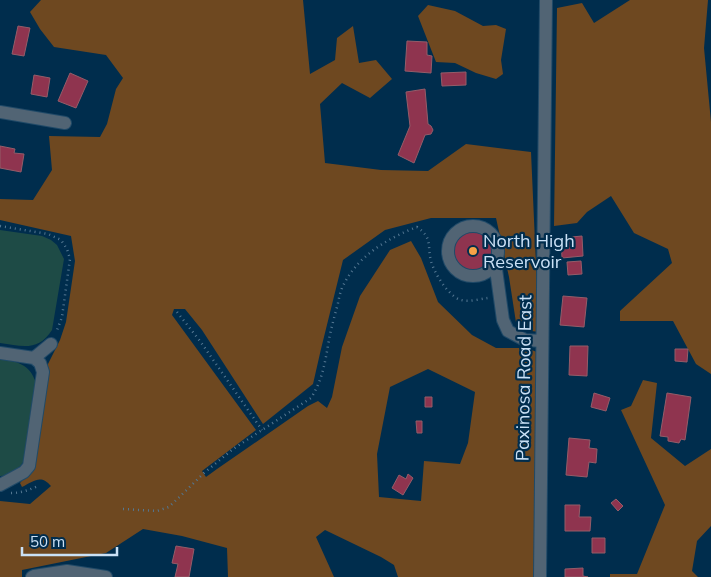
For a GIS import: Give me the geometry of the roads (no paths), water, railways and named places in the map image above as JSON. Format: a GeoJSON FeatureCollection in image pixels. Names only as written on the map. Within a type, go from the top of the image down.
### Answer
{"type":"FeatureCollection","features":[{"type":"Feature","properties":{"kind":"street","name":"Paxinosa Road East"},"geometry":{"type":"LineString","coordinates":[[540,577],[546,0]]}},
{"type":"Feature","properties":{"kind":"street"},"geometry":{"type":"LineString","coordinates":[[0,112],[65,123]]}},
{"type":"Feature","properties":{"kind":"street"},"geometry":{"type":"LineString","coordinates":[[495,262],[487,272],[480,275],[471,276],[463,274],[456,270],[448,256],[450,239],[462,228],[470,226],[478,226],[492,234],[498,249],[495,262],[503,320],[508,331],[525,340],[542,341]]}},
{"type":"Feature","properties":{"kind":"street"},"geometry":{"type":"LineString","coordinates":[[34,358],[51,344]]}},
{"type":"Feature","properties":{"kind":"street"},"geometry":{"type":"LineString","coordinates":[[0,353],[34,358],[40,363],[43,372],[29,466],[3,489]]}},
{"type":"Feature","properties":{"kind":"street"},"geometry":{"type":"LineString","coordinates":[[32,577],[67,571],[106,577]]}},
{"type":"Feature","properties":{"kind":"place","name":"North High Reservoir"},"geometry":{"type":"Point","coordinates":[473,251]}}]}
